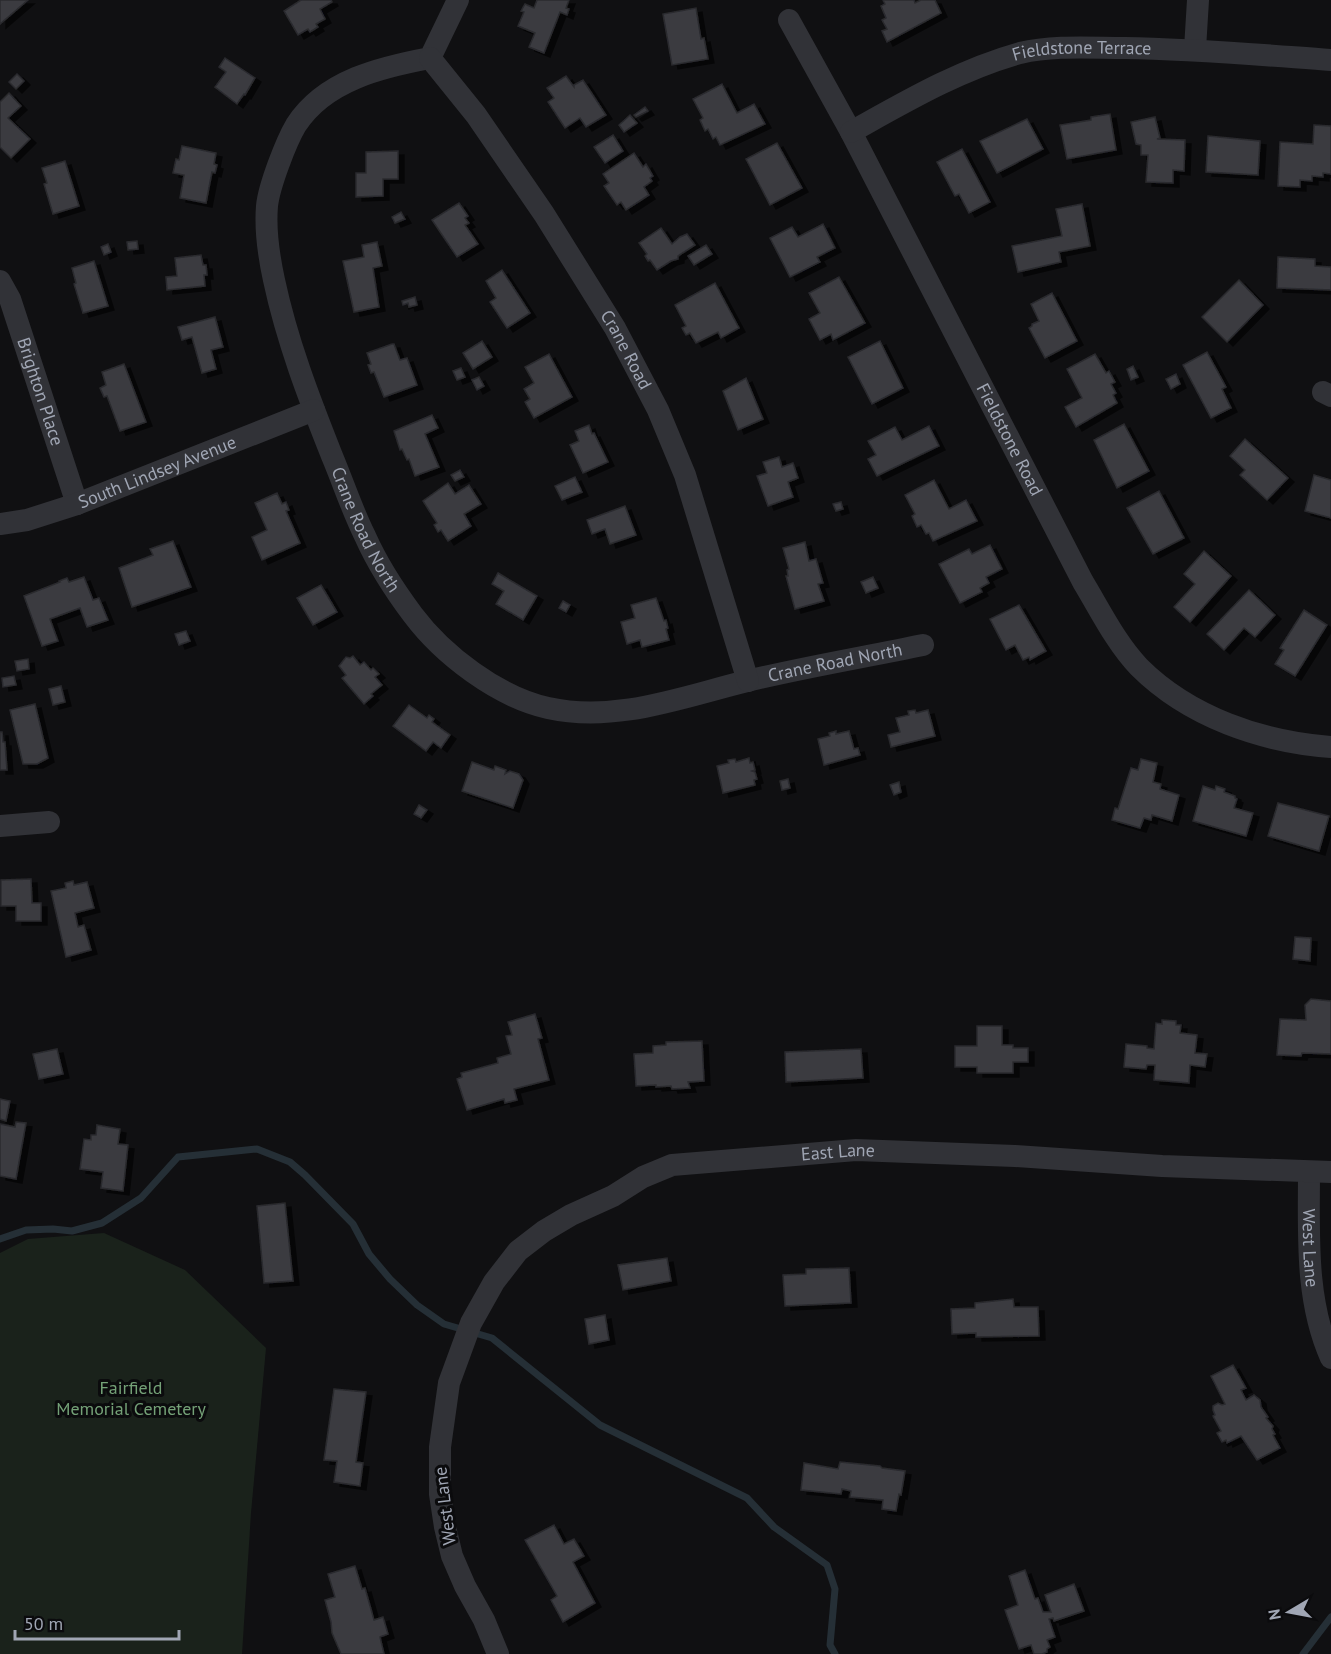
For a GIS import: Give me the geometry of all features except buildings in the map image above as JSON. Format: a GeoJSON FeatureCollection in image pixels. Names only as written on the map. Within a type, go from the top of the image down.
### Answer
{"type":"FeatureCollection","features":[{"type":"Feature","properties":{"kind":"street"},"geometry":{"type":"LineString","coordinates":[[430,58],[458,0]]}},
{"type":"Feature","properties":{"kind":"street"},"geometry":{"type":"LineString","coordinates":[[1195,50],[1198,0]]}},
{"type":"Feature","properties":{"kind":"street","name":"Fieldstone Road"},"geometry":{"type":"LineString","coordinates":[[789,20],[851,132],[1083,582],[1114,633],[1138,666],[1177,699],[1227,725],[1301,745],[1331,747]]}},
{"type":"Feature","properties":{"kind":"street","name":"Fieldstone Terrace"},"geometry":{"type":"LineString","coordinates":[[851,132],[934,86],[999,60],[1049,49],[1195,50],[1331,60]]}},
{"type":"Feature","properties":{"kind":"street","name":"Crane Road North"},"geometry":{"type":"LineString","coordinates":[[430,58],[370,72],[330,92],[312,107],[296,126],[273,181],[267,207],[272,269],[288,336],[314,410],[365,538],[414,617],[443,647],[496,688],[523,701],[549,709],[583,712],[618,711],[683,700],[748,681],[923,645]]}},
{"type":"Feature","properties":{"kind":"street","name":"Crane Road"},"geometry":{"type":"LineString","coordinates":[[430,58],[476,115],[544,214],[615,328],[658,410],[685,475],[748,681]]}},
{"type":"Feature","properties":{"kind":"street","name":"Brighton Place"},"geometry":{"type":"LineString","coordinates":[[0,281],[10,299],[76,504]]}},
{"type":"Feature","properties":{"kind":"street","name":"South Lindsey Avenue"},"geometry":{"type":"LineString","coordinates":[[0,524],[27,520],[76,504],[314,410]]}},
{"type":"Feature","properties":{"kind":"street"},"geometry":{"type":"LineString","coordinates":[[0,826],[49,822]]}},
{"type":"Feature","properties":{"kind":"street","name":"East Lane"},"geometry":{"type":"LineString","coordinates":[[449,1383],[469,1329],[494,1282],[518,1251],[544,1231],[571,1215],[613,1196],[643,1177],[672,1165],[856,1150],[1320,1172]]}},
{"type":"Feature","properties":{"kind":"street","name":"West Lane"},"geometry":{"type":"LineString","coordinates":[[1320,1172],[1309,1259],[1316,1311],[1325,1346],[1331,1358]]}},
{"type":"Feature","properties":{"kind":"street","name":"West Lane"},"geometry":{"type":"LineString","coordinates":[[449,1383],[440,1446],[440,1494],[445,1527],[452,1556],[498,1654]]}},
{"type":"Feature","properties":{"kind":"green space","name":"Fairfield Memorial Cemetery"},"geometry":{"type":"Polygon","coordinates":[[[104,1233],[185,1270],[266,1348],[251,1513],[242,1654],[0,1654],[0,1253],[28,1239],[104,1233]]]}},
{"type":"Feature","properties":{"kind":"waterway"},"geometry":{"type":"LineString","coordinates":[[0,1239],[26,1230],[72,1231],[102,1223],[141,1198],[178,1157],[257,1149],[290,1162],[353,1224],[369,1254],[390,1279],[417,1305],[444,1324],[492,1338],[600,1425],[747,1498],[774,1527],[827,1565],[835,1589],[830,1645],[835,1654]]}},
{"type":"Feature","properties":{"kind":"waterway"},"geometry":{"type":"LineString","coordinates":[[1303,1654],[1331,1617]]}}]}
